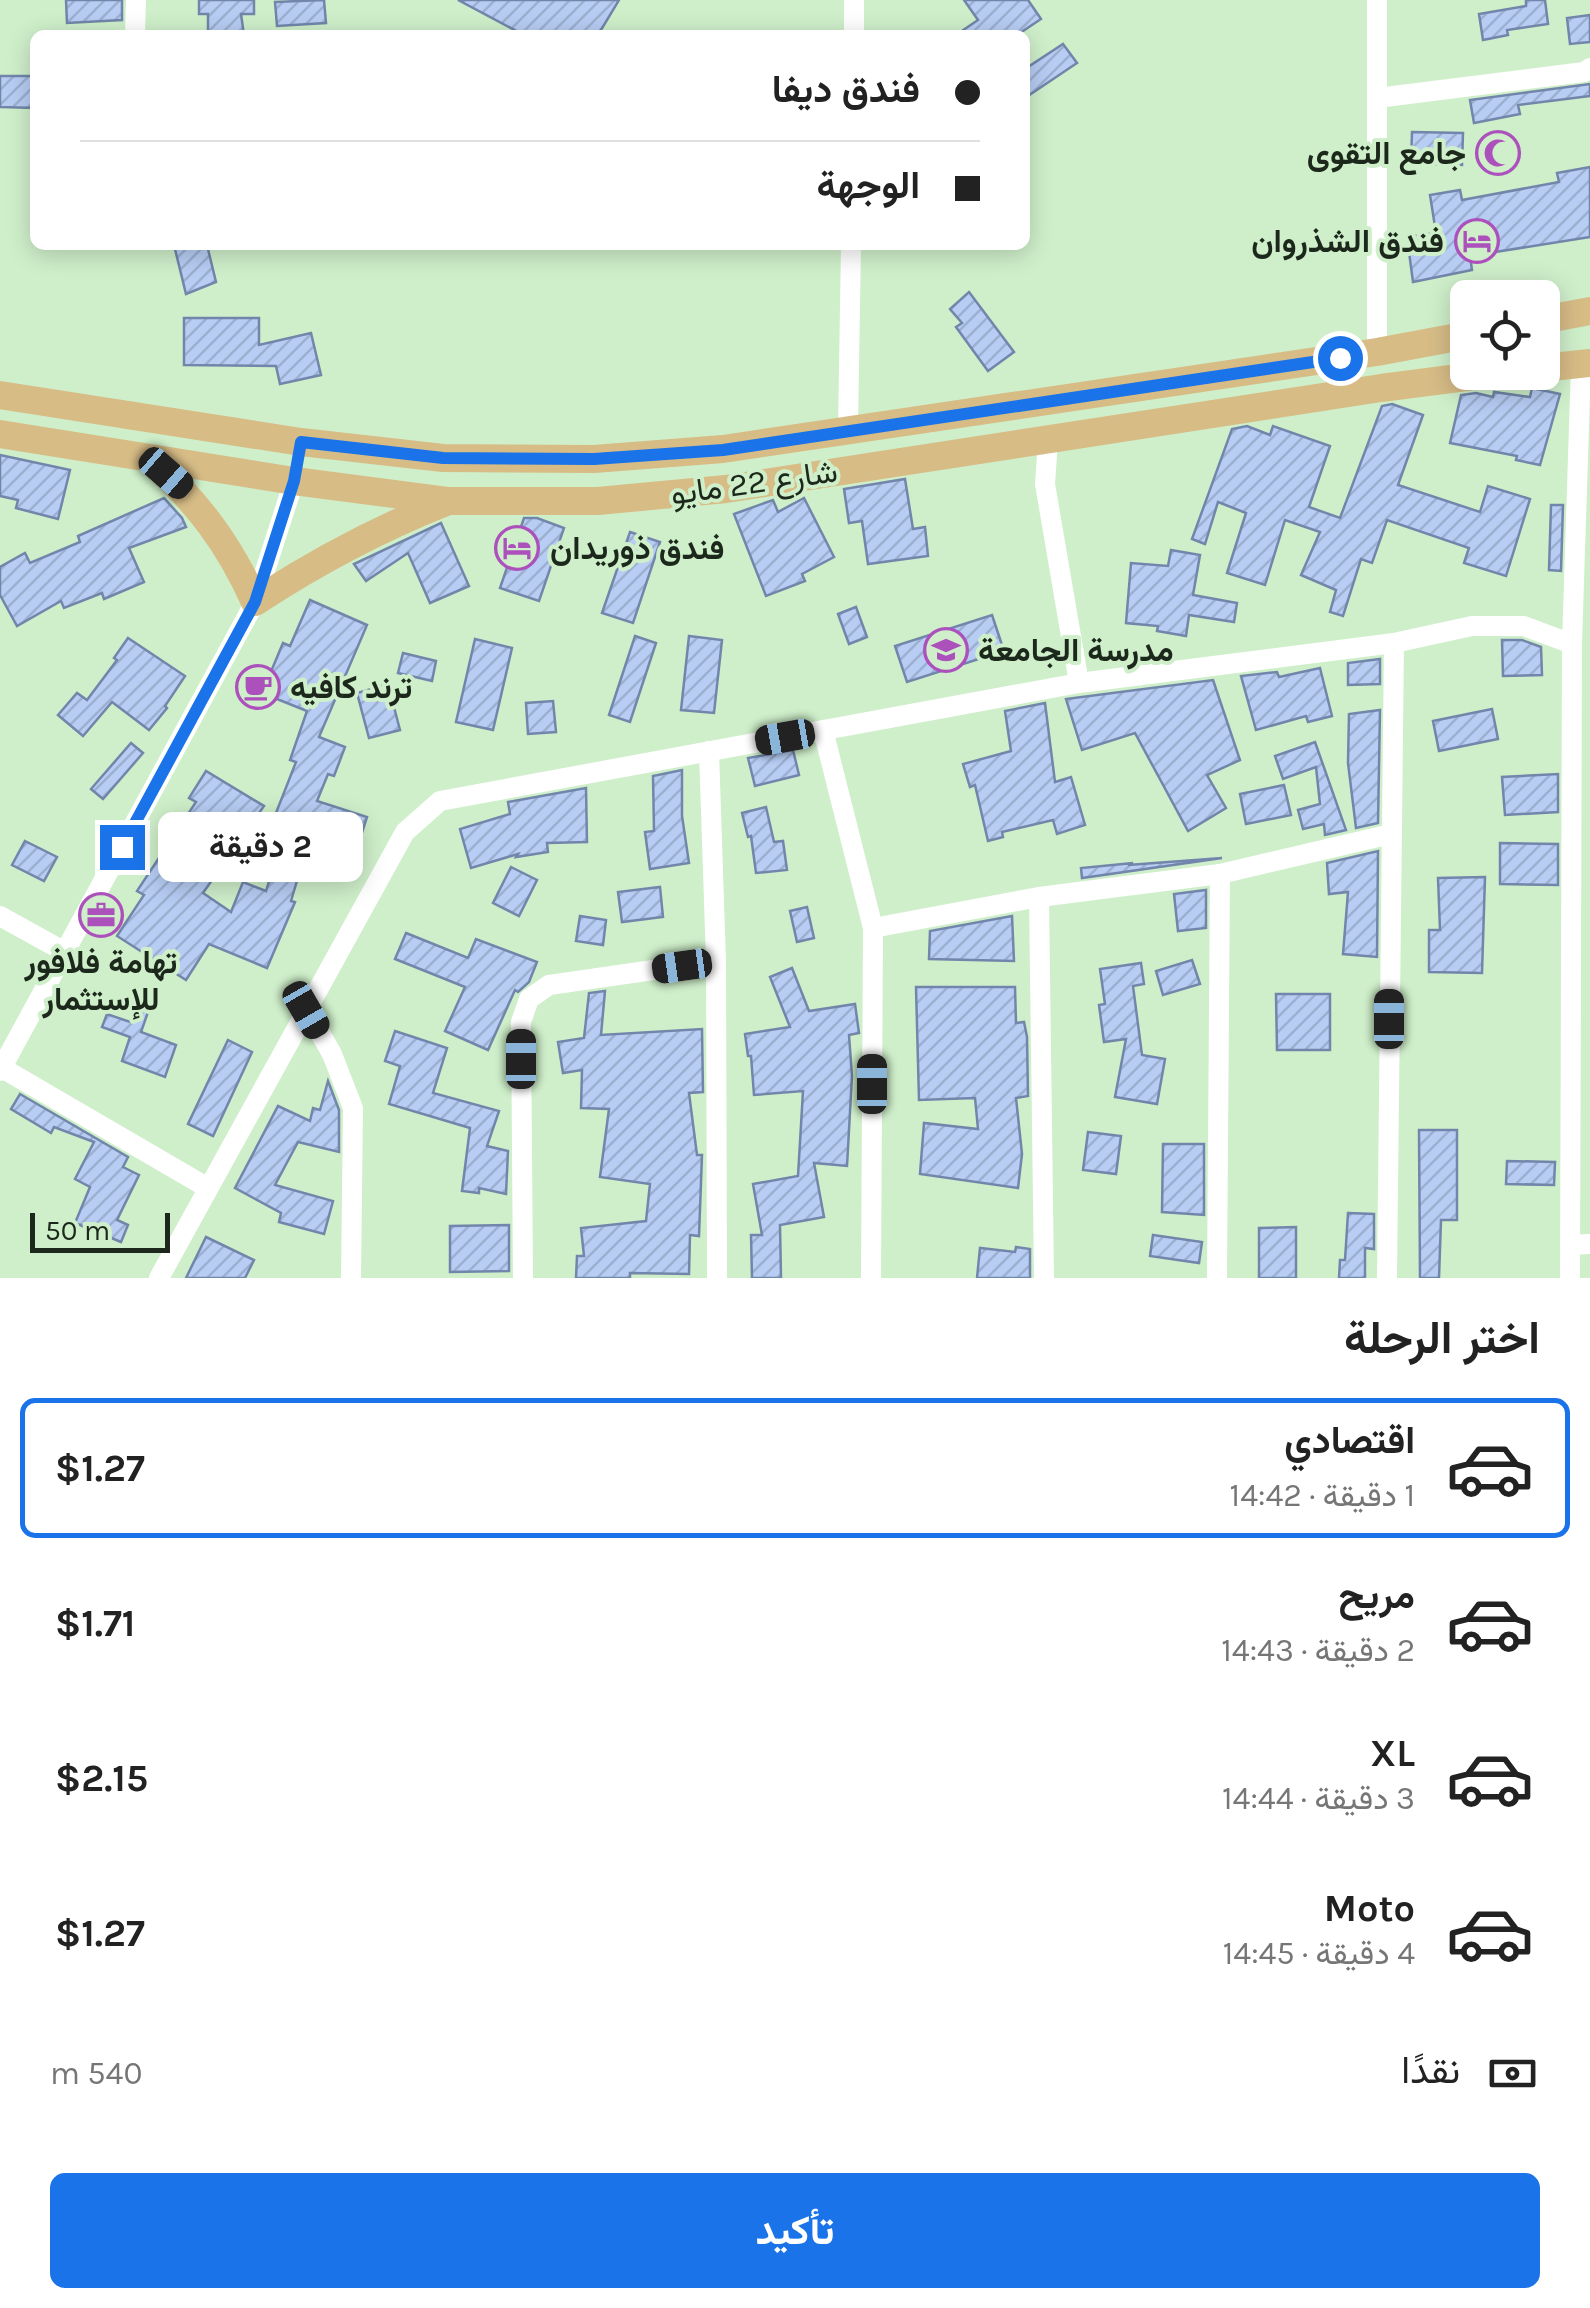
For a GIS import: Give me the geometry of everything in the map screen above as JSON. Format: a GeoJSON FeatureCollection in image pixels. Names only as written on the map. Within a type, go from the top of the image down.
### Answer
{"type":"FeatureCollection","features":[{"type":"Feature","properties":{"kind":"main road"},"geometry":{"type":"LineString","coordinates":[[1560,317],[1590,311]]}},
{"type":"Feature","properties":{"kind":"main road","name":"شارع 22 مايو"},"geometry":{"type":"LineString","coordinates":[[0,394],[301,442],[443,458],[594,459],[723,450],[1377,352],[1450,338]]}},
{"type":"Feature","properties":{"kind":"main road"},"geometry":{"type":"LineString","coordinates":[[1377,352],[1381,388]]}},
{"type":"Feature","properties":{"kind":"main road"},"geometry":{"type":"LineString","coordinates":[[1560,366],[1586,363]]}},
{"type":"Feature","properties":{"kind":"main road","name":"شارع 22 مايو"},"geometry":{"type":"LineString","coordinates":[[0,434],[447,501],[598,501],[726,489],[1450,379]]}},
{"type":"Feature","properties":{"kind":"main road"},"geometry":{"type":"LineString","coordinates":[[1041,400],[1048,441]]}},
{"type":"Feature","properties":{"kind":"main road"},"geometry":{"type":"LineString","coordinates":[[294,481],[301,442]]}},
{"type":"Feature","properties":{"kind":"main road"},"geometry":{"type":"LineString","coordinates":[[148,458],[183,488],[212,522],[237,560],[255,602],[376,530],[447,501]]}},
{"type":"Feature","properties":{"kind":"street"},"geometry":{"type":"LineString","coordinates":[[135,30],[136,0]]}},
{"type":"Feature","properties":{"kind":"street"},"geometry":{"type":"LineString","coordinates":[[854,0],[854,30]]}},
{"type":"Feature","properties":{"kind":"street"},"geometry":{"type":"LineString","coordinates":[[1377,0],[1377,352]]}},
{"type":"Feature","properties":{"kind":"street"},"geometry":{"type":"LineString","coordinates":[[1376,98],[1584,72],[1590,68]]}},
{"type":"Feature","properties":{"kind":"street"},"geometry":{"type":"LineString","coordinates":[[848,429],[850,250]]}},
{"type":"Feature","properties":{"kind":"street"},"geometry":{"type":"LineString","coordinates":[[1570,1278],[1580,1245],[1572,644],[1586,363]]}},
{"type":"Feature","properties":{"kind":"street"},"geometry":{"type":"LineString","coordinates":[[1048,441],[1045,484],[1079,683]]}},
{"type":"Feature","properties":{"kind":"street"},"geometry":{"type":"LineString","coordinates":[[208,1188],[1,1069],[255,602],[294,481]]}},
{"type":"Feature","properties":{"kind":"street"},"geometry":{"type":"LineString","coordinates":[[159,1278],[406,832],[440,801],[1079,683],[1394,643],[1472,626],[1524,626],[1572,644]]}},
{"type":"Feature","properties":{"kind":"street"},"geometry":{"type":"LineString","coordinates":[[1388,1278],[1394,643]]}},
{"type":"Feature","properties":{"kind":"street"},"geometry":{"type":"LineString","coordinates":[[822,730],[873,928],[872,1278]]}},
{"type":"Feature","properties":{"kind":"street"},"geometry":{"type":"LineString","coordinates":[[709,750],[716,960],[717,1278]]}},
{"type":"Feature","properties":{"kind":"street"},"geometry":{"type":"LineString","coordinates":[[873,928],[1039,897],[1220,874],[1390,834]]}},
{"type":"Feature","properties":{"kind":"street"},"geometry":{"type":"LineString","coordinates":[[1218,1278],[1220,874]]}},
{"type":"Feature","properties":{"kind":"street"},"geometry":{"type":"LineString","coordinates":[[1039,897],[1044,1278]]}},
{"type":"Feature","properties":{"kind":"street"},"geometry":{"type":"LineString","coordinates":[[0,916],[64,952]]}},
{"type":"Feature","properties":{"kind":"street"},"geometry":{"type":"LineString","coordinates":[[523,1278],[521,1022],[528,999],[549,985],[716,960]]}},
{"type":"Feature","properties":{"kind":"street"},"geometry":{"type":"LineString","coordinates":[[306,1010],[332,1054],[353,1108],[350,1278]]}},
{"type":"Feature","properties":{"kind":"building"},"geometry":{"type":"Polygon","coordinates":[[[66,0],[122,0],[122,20],[67,23],[66,0]]]}},
{"type":"Feature","properties":{"kind":"building"},"geometry":{"type":"Polygon","coordinates":[[[199,0],[254,0],[254,14],[241,14],[243,30],[208,30],[208,14],[199,14],[199,0]]]}},
{"type":"Feature","properties":{"kind":"building"},"geometry":{"type":"Polygon","coordinates":[[[324,0],[326,23],[277,26],[275,2],[324,0]]]}},
{"type":"Feature","properties":{"kind":"building"},"geometry":{"type":"Polygon","coordinates":[[[458,0],[619,0],[601,30],[515,30],[458,0]]]}},
{"type":"Feature","properties":{"kind":"building"},"geometry":{"type":"Polygon","coordinates":[[[964,0],[1028,0],[1041,19],[1024,30],[963,30],[978,20],[964,0]]]}},
{"type":"Feature","properties":{"kind":"building"},"geometry":{"type":"Polygon","coordinates":[[[1526,0],[1545,0],[1548,24],[1507,30],[1508,35],[1483,40],[1479,14],[1526,6],[1526,0]]]}},
{"type":"Feature","properties":{"kind":"building"},"geometry":{"type":"Polygon","coordinates":[[[1590,15],[1590,42],[1570,44],[1567,18],[1590,15]]]}},
{"type":"Feature","properties":{"kind":"building"},"geometry":{"type":"Polygon","coordinates":[[[1063,44],[1077,63],[1030,95],[1030,66],[1063,44]]]}},
{"type":"Feature","properties":{"kind":"building"},"geometry":{"type":"Polygon","coordinates":[[[0,76],[30,76],[30,108],[0,107],[0,76]]]}},
{"type":"Feature","properties":{"kind":"building"},"geometry":{"type":"Polygon","coordinates":[[[1590,84],[1590,96],[1518,105],[1520,114],[1474,123],[1470,100],[1590,84]]]}},
{"type":"Feature","properties":{"kind":"building"},"geometry":{"type":"Polygon","coordinates":[[[1412,132],[1463,133],[1462,165],[1411,163],[1412,132]]]}},
{"type":"Feature","properties":{"kind":"building"},"geometry":{"type":"Polygon","coordinates":[[[1590,167],[1590,237],[1470,256],[1472,270],[1413,282],[1407,237],[1436,233],[1430,195],[1460,190],[1462,200],[1559,182],[1557,173],[1590,167]]]}},
{"type":"Feature","properties":{"kind":"building"},"geometry":{"type":"Polygon","coordinates":[[[175,250],[208,250],[216,282],[186,294],[175,250]]]}},
{"type":"Feature","properties":{"kind":"building"},"geometry":{"type":"Polygon","coordinates":[[[969,292],[1014,352],[988,371],[956,327],[962,323],[950,309],[969,292]]]}},
{"type":"Feature","properties":{"kind":"building"},"geometry":{"type":"Polygon","coordinates":[[[184,318],[259,318],[259,345],[311,333],[321,375],[280,384],[276,366],[184,365],[184,318]]]}},
{"type":"Feature","properties":{"kind":"building"},"geometry":{"type":"Polygon","coordinates":[[[1532,390],[1560,394],[1540,465],[1516,460],[1517,456],[1450,443],[1461,395],[1493,397],[1494,392],[1530,397],[1532,390]]]}},
{"type":"Feature","properties":{"kind":"building"},"geometry":{"type":"Polygon","coordinates":[[[1392,404],[1423,415],[1398,485],[1480,512],[1488,486],[1530,499],[1506,576],[1464,563],[1469,548],[1387,520],[1372,563],[1361,559],[1343,616],[1330,612],[1336,590],[1301,575],[1320,532],[1285,520],[1265,585],[1227,573],[1246,513],[1218,502],[1205,544],[1192,539],[1232,429],[1247,426],[1270,435],[1273,426],[1330,446],[1309,507],[1340,518],[1382,406],[1392,404]]]}},
{"type":"Feature","properties":{"kind":"building"},"geometry":{"type":"Polygon","coordinates":[[[0,455],[70,470],[58,519],[16,508],[18,500],[0,496],[0,455]]]}},
{"type":"Feature","properties":{"kind":"building"},"geometry":{"type":"Polygon","coordinates":[[[905,479],[913,529],[925,527],[928,556],[868,564],[862,521],[849,523],[844,489],[905,479]]]}},
{"type":"Feature","properties":{"kind":"building"},"geometry":{"type":"Polygon","coordinates":[[[164,498],[186,527],[129,548],[144,582],[104,599],[102,593],[64,608],[61,601],[17,626],[0,595],[0,567],[25,553],[30,563],[80,542],[78,536],[164,498]]]}},
{"type":"Feature","properties":{"kind":"building"},"geometry":{"type":"Polygon","coordinates":[[[804,498],[834,557],[802,574],[805,581],[766,596],[734,514],[773,500],[778,512],[804,498]]]}},
{"type":"Feature","properties":{"kind":"building"},"geometry":{"type":"Polygon","coordinates":[[[1551,505],[1563,505],[1561,571],[1549,570],[1551,505]]]}},
{"type":"Feature","properties":{"kind":"building"},"geometry":{"type":"Polygon","coordinates":[[[524,518],[537,518],[564,528],[539,601],[500,588],[524,518]]]}},
{"type":"Feature","properties":{"kind":"building"},"geometry":{"type":"Polygon","coordinates":[[[441,523],[469,586],[430,603],[408,553],[366,581],[354,564],[441,523]]]}},
{"type":"Feature","properties":{"kind":"building"},"geometry":{"type":"Polygon","coordinates":[[[630,532],[660,542],[633,623],[602,613],[630,532]]]}},
{"type":"Feature","properties":{"kind":"building"},"geometry":{"type":"Polygon","coordinates":[[[1171,550],[1200,555],[1193,595],[1237,603],[1234,622],[1189,615],[1186,636],[1157,631],[1158,626],[1126,623],[1131,563],[1168,566],[1171,550]]]}},
{"type":"Feature","properties":{"kind":"building"},"geometry":{"type":"Polygon","coordinates":[[[310,600],[367,625],[319,737],[345,747],[334,776],[328,774],[317,801],[367,817],[358,845],[312,830],[291,901],[295,902],[267,968],[209,944],[186,980],[117,936],[144,895],[137,891],[196,802],[189,798],[206,771],[264,806],[203,893],[231,912],[243,882],[266,891],[287,823],[274,818],[296,762],[290,760],[307,711],[262,693],[283,643],[290,646],[310,600]]]}},
{"type":"Feature","properties":{"kind":"building"},"geometry":{"type":"Polygon","coordinates":[[[856,607],[867,637],[849,644],[838,614],[856,607]]]}},
{"type":"Feature","properties":{"kind":"building"},"geometry":{"type":"Polygon","coordinates":[[[992,615],[1004,651],[907,682],[895,646],[992,615]]]}},
{"type":"Feature","properties":{"kind":"building"},"geometry":{"type":"Polygon","coordinates":[[[635,636],[656,643],[630,722],[609,715],[635,636]]]}},
{"type":"Feature","properties":{"kind":"building"},"geometry":{"type":"Polygon","coordinates":[[[689,636],[722,640],[714,713],[681,710],[689,636]]]}},
{"type":"Feature","properties":{"kind":"building"},"geometry":{"type":"Polygon","coordinates":[[[128,638],[185,676],[149,730],[112,702],[83,736],[58,715],[77,693],[87,700],[128,638]]]}},
{"type":"Feature","properties":{"kind":"building"},"geometry":{"type":"Polygon","coordinates":[[[475,639],[512,648],[493,730],[456,722],[475,639]]]}},
{"type":"Feature","properties":{"kind":"building"},"geometry":{"type":"Polygon","coordinates":[[[1502,640],[1522,640],[1541,647],[1542,675],[1503,676],[1502,640]]]}},
{"type":"Feature","properties":{"kind":"building"},"geometry":{"type":"Polygon","coordinates":[[[403,653],[436,661],[432,681],[398,673],[403,653]]]}},
{"type":"Feature","properties":{"kind":"building"},"geometry":{"type":"Polygon","coordinates":[[[1380,659],[1380,684],[1348,685],[1348,663],[1380,659]]]}},
{"type":"Feature","properties":{"kind":"building"},"geometry":{"type":"Polygon","coordinates":[[[1320,668],[1332,716],[1308,722],[1306,716],[1256,730],[1241,676],[1277,672],[1279,677],[1320,668]]]}},
{"type":"Feature","properties":{"kind":"building"},"geometry":{"type":"Polygon","coordinates":[[[1213,680],[1240,760],[1207,775],[1226,808],[1188,831],[1135,733],[1082,750],[1066,699],[1213,680]]]}},
{"type":"Feature","properties":{"kind":"building"},"geometry":{"type":"Polygon","coordinates":[[[388,684],[400,730],[369,738],[357,693],[388,684]]]}},
{"type":"Feature","properties":{"kind":"building"},"geometry":{"type":"Polygon","coordinates":[[[553,701],[556,732],[528,734],[526,703],[553,701]]]}},
{"type":"Feature","properties":{"kind":"building"},"geometry":{"type":"Polygon","coordinates":[[[1045,703],[1055,782],[1071,777],[1085,825],[1057,834],[1053,820],[1002,832],[1003,837],[988,841],[975,785],[970,787],[963,764],[1011,751],[1005,711],[1045,703]]]}},
{"type":"Feature","properties":{"kind":"building"},"geometry":{"type":"Polygon","coordinates":[[[1492,709],[1498,739],[1439,751],[1433,721],[1492,709]]]}},
{"type":"Feature","properties":{"kind":"building"},"geometry":{"type":"Polygon","coordinates":[[[1380,710],[1378,823],[1356,828],[1348,763],[1349,714],[1380,710]]]}},
{"type":"Feature","properties":{"kind":"building"},"geometry":{"type":"Polygon","coordinates":[[[1315,742],[1346,830],[1325,835],[1324,824],[1303,829],[1298,810],[1320,804],[1316,767],[1283,779],[1275,756],[1315,742]]]}},
{"type":"Feature","properties":{"kind":"building"},"geometry":{"type":"Polygon","coordinates":[[[131,743],[143,753],[103,799],[91,789],[131,743]]]}},
{"type":"Feature","properties":{"kind":"building"},"geometry":{"type":"Polygon","coordinates":[[[793,750],[799,775],[755,786],[748,758],[793,750]]]}},
{"type":"Feature","properties":{"kind":"building"},"geometry":{"type":"Polygon","coordinates":[[[682,770],[682,816],[689,863],[650,869],[645,832],[654,831],[653,776],[682,770]]]}},
{"type":"Feature","properties":{"kind":"building"},"geometry":{"type":"Polygon","coordinates":[[[1558,774],[1558,812],[1505,815],[1502,777],[1558,774]]]}},
{"type":"Feature","properties":{"kind":"building"},"geometry":{"type":"Polygon","coordinates":[[[1284,785],[1291,815],[1246,824],[1240,794],[1284,785]]]}},
{"type":"Feature","properties":{"kind":"building"},"geometry":{"type":"Polygon","coordinates":[[[586,788],[587,842],[547,843],[548,852],[516,857],[518,854],[471,868],[460,829],[510,814],[508,802],[586,788]]]}},
{"type":"Feature","properties":{"kind":"building"},"geometry":{"type":"Polygon","coordinates":[[[766,807],[774,842],[783,841],[787,870],[756,873],[751,836],[748,837],[742,813],[766,807]]]}},
{"type":"Feature","properties":{"kind":"building"},"geometry":{"type":"Polygon","coordinates":[[[25,841],[57,857],[44,881],[12,865],[25,841]]]}},
{"type":"Feature","properties":{"kind":"building"},"geometry":{"type":"Polygon","coordinates":[[[1500,843],[1558,844],[1558,885],[1500,884],[1500,843]]]}},
{"type":"Feature","properties":{"kind":"building"},"geometry":{"type":"Polygon","coordinates":[[[1378,851],[1377,957],[1343,954],[1348,892],[1329,894],[1327,863],[1378,851]]]}},
{"type":"Feature","properties":{"kind":"building"},"geometry":{"type":"Polygon","coordinates":[[[1222,858],[1082,878],[1081,868],[1222,858]]]}},
{"type":"Feature","properties":{"kind":"building"},"geometry":{"type":"Polygon","coordinates":[[[511,867],[537,880],[519,916],[493,903],[511,867]]]}},
{"type":"Feature","properties":{"kind":"building"},"geometry":{"type":"Polygon","coordinates":[[[1485,877],[1482,973],[1429,972],[1429,930],[1440,930],[1438,878],[1485,877]]]}},
{"type":"Feature","properties":{"kind":"building"},"geometry":{"type":"Polygon","coordinates":[[[660,887],[663,917],[622,922],[618,892],[660,887]]]}},
{"type":"Feature","properties":{"kind":"building"},"geometry":{"type":"Polygon","coordinates":[[[1206,890],[1206,928],[1178,931],[1174,894],[1206,890]]]}},
{"type":"Feature","properties":{"kind":"building"},"geometry":{"type":"Polygon","coordinates":[[[807,907],[814,938],[797,942],[790,911],[807,907]]]}},
{"type":"Feature","properties":{"kind":"building"},"geometry":{"type":"Polygon","coordinates":[[[580,916],[606,920],[603,945],[576,941],[580,916]]]}},
{"type":"Feature","properties":{"kind":"building"},"geometry":{"type":"Polygon","coordinates":[[[1012,916],[1014,961],[929,959],[930,931],[1012,916]]]}},
{"type":"Feature","properties":{"kind":"building"},"geometry":{"type":"Polygon","coordinates":[[[406,933],[468,958],[476,939],[537,962],[529,982],[518,992],[515,990],[488,1050],[445,1031],[465,987],[395,959],[406,933]]]}},
{"type":"Feature","properties":{"kind":"building"},"geometry":{"type":"Polygon","coordinates":[[[1192,960],[1200,984],[1163,995],[1156,971],[1192,960]]]}},
{"type":"Feature","properties":{"kind":"building"},"geometry":{"type":"Polygon","coordinates":[[[1141,963],[1144,984],[1133,986],[1142,1055],[1165,1059],[1157,1104],[1115,1097],[1126,1039],[1104,1042],[1099,1005],[1105,1004],[1100,969],[1141,963]]]}},
{"type":"Feature","properties":{"kind":"building"},"geometry":{"type":"Polygon","coordinates":[[[792,968],[809,1011],[855,1004],[859,1033],[849,1035],[852,1076],[847,1166],[814,1163],[824,1217],[780,1225],[781,1278],[752,1278],[751,1235],[762,1235],[753,1184],[798,1176],[803,1091],[754,1095],[745,1034],[790,1027],[770,977],[792,968]]]}},
{"type":"Feature","properties":{"kind":"building"},"geometry":{"type":"Polygon","coordinates":[[[916,987],[1015,987],[1016,1023],[1024,1022],[1027,1037],[1028,1096],[1016,1098],[1022,1154],[1018,1188],[920,1174],[924,1123],[978,1129],[975,1098],[919,1100],[916,987]]]}},
{"type":"Feature","properties":{"kind":"building"},"geometry":{"type":"Polygon","coordinates":[[[141,990],[154,995],[141,1032],[176,1045],[165,1077],[122,1061],[130,1037],[102,1027],[107,1014],[130,1022],[141,990]]]}},
{"type":"Feature","properties":{"kind":"building"},"geometry":{"type":"Polygon","coordinates":[[[605,991],[601,1035],[702,1029],[703,1092],[689,1093],[697,1155],[702,1155],[699,1236],[690,1235],[689,1274],[630,1273],[630,1278],[576,1278],[577,1256],[584,1256],[581,1228],[646,1221],[650,1184],[600,1177],[609,1109],[581,1108],[582,1070],[563,1073],[558,1042],[584,1038],[589,993],[605,991]]]}},
{"type":"Feature","properties":{"kind":"building"},"geometry":{"type":"Polygon","coordinates":[[[1276,994],[1330,994],[1330,1050],[1277,1050],[1276,994]]]}},
{"type":"Feature","properties":{"kind":"building"},"geometry":{"type":"Polygon","coordinates":[[[395,1031],[447,1048],[433,1093],[499,1111],[487,1146],[508,1151],[506,1194],[479,1188],[479,1193],[462,1191],[470,1128],[389,1104],[400,1066],[385,1061],[395,1031]]]}},
{"type":"Feature","properties":{"kind":"building"},"geometry":{"type":"Polygon","coordinates":[[[228,1040],[252,1052],[213,1136],[188,1124],[228,1040]]]}},
{"type":"Feature","properties":{"kind":"building"},"geometry":{"type":"Polygon","coordinates":[[[328,1081],[339,1110],[339,1152],[298,1142],[275,1185],[333,1201],[324,1234],[279,1222],[281,1213],[235,1188],[278,1106],[310,1121],[313,1108],[320,1110],[328,1081]]]}},
{"type":"Feature","properties":{"kind":"building"},"geometry":{"type":"Polygon","coordinates":[[[20,1094],[128,1157],[123,1167],[139,1175],[117,1220],[128,1225],[121,1242],[75,1223],[90,1187],[75,1179],[94,1142],[54,1127],[51,1133],[11,1109],[20,1094]]]}},
{"type":"Feature","properties":{"kind":"building"},"geometry":{"type":"Polygon","coordinates":[[[1419,1130],[1457,1130],[1457,1220],[1441,1220],[1439,1278],[1420,1278],[1419,1130]]]}},
{"type":"Feature","properties":{"kind":"building"},"geometry":{"type":"Polygon","coordinates":[[[1088,1132],[1121,1136],[1116,1174],[1083,1170],[1088,1132]]]}},
{"type":"Feature","properties":{"kind":"building"},"geometry":{"type":"Polygon","coordinates":[[[1163,1144],[1204,1144],[1204,1215],[1162,1212],[1163,1144]]]}},
{"type":"Feature","properties":{"kind":"building"},"geometry":{"type":"Polygon","coordinates":[[[1507,1161],[1555,1162],[1554,1185],[1506,1184],[1507,1161]]]}},
{"type":"Feature","properties":{"kind":"building"},"geometry":{"type":"Polygon","coordinates":[[[1348,1213],[1374,1214],[1374,1249],[1365,1248],[1365,1278],[1339,1278],[1340,1260],[1345,1260],[1348,1213]]]}},
{"type":"Feature","properties":{"kind":"building"},"geometry":{"type":"Polygon","coordinates":[[[509,1225],[509,1271],[450,1272],[450,1226],[509,1225]]]}},
{"type":"Feature","properties":{"kind":"building"},"geometry":{"type":"Polygon","coordinates":[[[1296,1227],[1296,1278],[1259,1278],[1259,1228],[1296,1227]]]}},
{"type":"Feature","properties":{"kind":"building"},"geometry":{"type":"Polygon","coordinates":[[[1153,1235],[1202,1242],[1199,1263],[1150,1256],[1153,1235]]]}},
{"type":"Feature","properties":{"kind":"building"},"geometry":{"type":"Polygon","coordinates":[[[206,1237],[254,1260],[245,1278],[186,1278],[206,1237]]]}},
{"type":"Feature","properties":{"kind":"building"},"geometry":{"type":"Polygon","coordinates":[[[1016,1247],[1030,1249],[1030,1278],[977,1278],[980,1248],[1015,1252],[1016,1247]]]}},
{"type":"Feature","properties":{"kind":"place","name":"جامع التقوى"},"geometry":{"type":"Point","coordinates":[1498,153]}},
{"type":"Feature","properties":{"kind":"place","name":"فندق الشذروان"},"geometry":{"type":"Point","coordinates":[1477,241]}},
{"type":"Feature","properties":{"kind":"place","name":"فندق ذوريدان"},"geometry":{"type":"Point","coordinates":[517,548]}},
{"type":"Feature","properties":{"kind":"place","name":"مدرسة الجامعة"},"geometry":{"type":"Point","coordinates":[946,650]}},
{"type":"Feature","properties":{"kind":"place","name":"ترند كافيه"},"geometry":{"type":"Point","coordinates":[258,687]}},
{"type":"Feature","properties":{"kind":"place","name":"تهامة فلافور للإستثمار"},"geometry":{"type":"Point","coordinates":[101,915]}},
{"type":"Feature","properties":{"kind":"route"},"geometry":{"type":"LineString","coordinates":[[122,847],[255,602],[294,481],[301,442],[443,458],[594,459],[723,450],[1340,358]]}}]}
